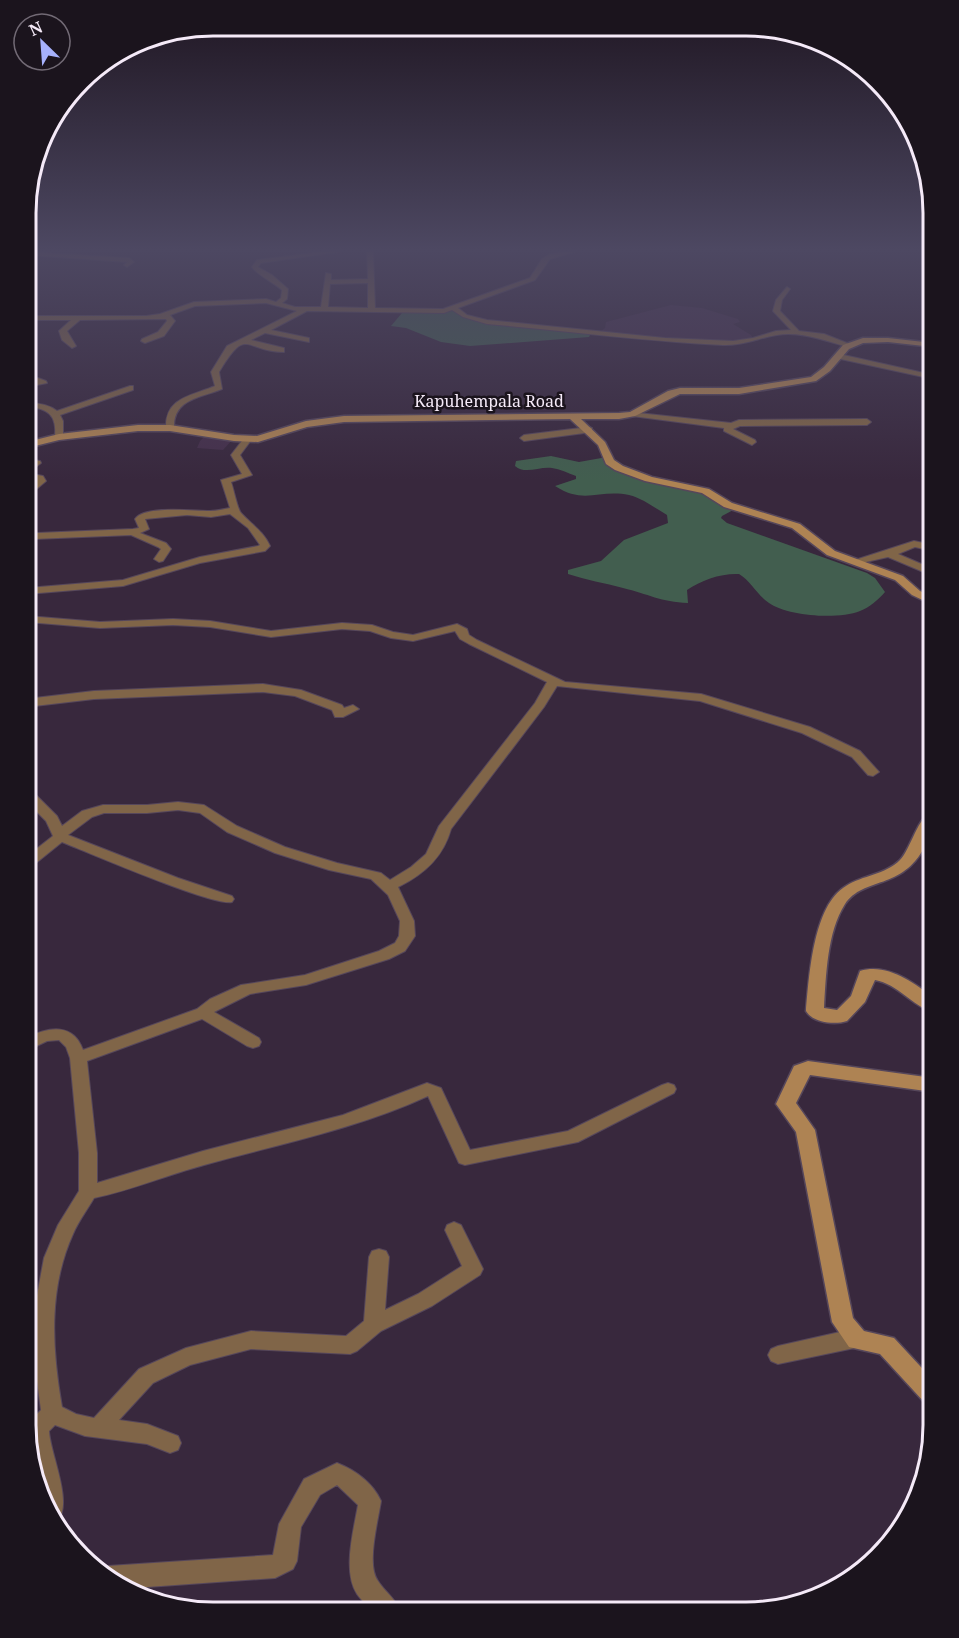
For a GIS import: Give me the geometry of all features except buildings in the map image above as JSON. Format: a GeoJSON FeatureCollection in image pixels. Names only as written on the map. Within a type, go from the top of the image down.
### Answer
{"type":"FeatureCollection","features":[{"type":"Feature","properties":{"kind":"street"},"geometry":{"type":"LineString","coordinates":[[67,327],[63,331],[65,338],[72,346]]}},
{"type":"Feature","properties":{"kind":"street"},"geometry":{"type":"LineString","coordinates":[[145,341],[161,334],[166,327]]}},
{"type":"Feature","properties":{"kind":"street"},"geometry":{"type":"LineString","coordinates":[[170,428],[171,411],[194,396],[219,387],[216,372],[230,348],[272,327]]}},
{"type":"Feature","properties":{"kind":"street"},"geometry":{"type":"LineString","coordinates":[[541,327],[685,342],[733,343],[754,340],[776,333],[797,333],[821,336],[848,345],[880,340],[923,344]]}},
{"type":"Feature","properties":{"kind":"street"},"geometry":{"type":"LineString","coordinates":[[793,327],[797,333]]}},
{"type":"Feature","properties":{"kind":"street"},"geometry":{"type":"LineString","coordinates":[[265,331],[306,340]]}},
{"type":"Feature","properties":{"kind":"street"},"geometry":{"type":"LineString","coordinates":[[246,340],[281,350]]}},
{"type":"Feature","properties":{"kind":"street","name":"Kapuhempala Road"},"geometry":{"type":"LineString","coordinates":[[36,443],[59,437],[138,428],[170,428],[248,438],[271,435],[306,424],[344,419],[598,417],[632,414],[671,393],[680,391],[739,391],[813,379],[824,374],[848,345]]}},
{"type":"Feature","properties":{"kind":"street"},"geometry":{"type":"LineString","coordinates":[[839,356],[923,375]]}},
{"type":"Feature","properties":{"kind":"street"},"geometry":{"type":"LineString","coordinates":[[56,414],[130,388]]}},
{"type":"Feature","properties":{"kind":"street"},"geometry":{"type":"LineString","coordinates":[[36,406],[45,406],[56,414],[62,426],[59,437]]}},
{"type":"Feature","properties":{"kind":"street"},"geometry":{"type":"LineString","coordinates":[[632,414],[732,426]]}},
{"type":"Feature","properties":{"kind":"street"},"geometry":{"type":"LineString","coordinates":[[572,416],[602,444],[610,462],[620,468],[650,479],[705,491],[728,506],[796,526],[831,553],[899,578],[923,597]]}},
{"type":"Feature","properties":{"kind":"street"},"geometry":{"type":"LineString","coordinates":[[752,442],[727,429],[739,423],[867,422]]}},
{"type":"Feature","properties":{"kind":"street"},"geometry":{"type":"LineString","coordinates":[[789,424],[798,431]]}},
{"type":"Feature","properties":{"kind":"street"},"geometry":{"type":"LineString","coordinates":[[524,438],[589,430]]}},
{"type":"Feature","properties":{"kind":"street"},"geometry":{"type":"LineString","coordinates":[[232,511],[235,510],[226,480],[248,475],[235,455],[248,438]]}},
{"type":"Feature","properties":{"kind":"street"},"geometry":{"type":"LineString","coordinates":[[36,536],[134,532],[144,529],[140,519],[142,516],[232,511],[249,523],[262,538],[265,546],[261,549],[226,554],[178,566],[135,580],[69,589],[36,590]]}},
{"type":"Feature","properties":{"kind":"street"},"geometry":{"type":"LineString","coordinates":[[134,532],[136,535],[162,544],[166,549],[159,559]]}},
{"type":"Feature","properties":{"kind":"street"},"geometry":{"type":"LineString","coordinates":[[857,561],[889,554],[914,544],[923,546]]}},
{"type":"Feature","properties":{"kind":"street"},"geometry":{"type":"LineString","coordinates":[[889,554],[923,569]]}},
{"type":"Feature","properties":{"kind":"street"},"geometry":{"type":"LineString","coordinates":[[36,620],[100,625],[173,622],[210,624],[271,634],[342,626],[372,628],[391,635],[413,638],[457,627],[463,631],[464,637],[554,681],[572,686],[701,698],[806,730],[856,754],[873,772]]}},
{"type":"Feature","properties":{"kind":"street"},"geometry":{"type":"LineString","coordinates":[[389,886],[408,877],[427,862],[441,843],[444,829],[536,710],[554,681]]}},
{"type":"Feature","properties":{"kind":"street"},"geometry":{"type":"LineString","coordinates":[[36,702],[94,694],[263,688],[297,693],[338,708],[339,714],[353,709]]}},
{"type":"Feature","properties":{"kind":"street"},"geometry":{"type":"LineString","coordinates":[[36,804],[52,819],[60,837],[173,881],[227,899]]}},
{"type":"Feature","properties":{"kind":"street"},"geometry":{"type":"LineString","coordinates":[[36,856],[60,837],[67,828],[87,814],[103,809],[178,806],[204,809],[232,829],[280,850],[334,867],[376,876],[389,886],[407,921],[407,936],[400,947],[384,955],[306,980],[248,989],[216,1003],[203,1013],[78,1058]]}},
{"type":"Feature","properties":{"kind":"street"},"geometry":{"type":"LineString","coordinates":[[923,835],[905,865],[888,876],[846,892],[829,919],[819,968],[815,1011],[826,1016],[841,1017],[860,998],[866,975],[875,973],[890,978],[923,999]]}},
{"type":"Feature","properties":{"kind":"street"},"geometry":{"type":"LineString","coordinates":[[203,1013],[254,1042]]}},
{"type":"Feature","properties":{"kind":"street"},"geometry":{"type":"LineString","coordinates":[[36,1040],[44,1036],[62,1034],[73,1044],[78,1058],[88,1153],[88,1192],[65,1230],[54,1258],[44,1317],[45,1367],[52,1413]]}},
{"type":"Feature","properties":{"kind":"street"},"geometry":{"type":"LineString","coordinates":[[857,1340],[843,1322],[805,1130],[786,1104],[801,1071],[808,1068],[923,1084]]}},
{"type":"Feature","properties":{"kind":"street"},"geometry":{"type":"LineString","coordinates":[[88,1192],[120,1186],[176,1165],[391,1107],[427,1089],[435,1092],[465,1158],[573,1137],[668,1089]]}},
{"type":"Feature","properties":{"kind":"street"},"geometry":{"type":"LineString","coordinates":[[99,1427],[146,1376],[186,1357],[251,1340],[350,1345],[374,1325],[425,1300],[473,1269],[454,1230]]}},
{"type":"Feature","properties":{"kind":"street"},"geometry":{"type":"LineString","coordinates":[[374,1325],[379,1257]]}},
{"type":"Feature","properties":{"kind":"street"},"geometry":{"type":"LineString","coordinates":[[778,1355],[849,1339],[886,1345],[923,1385]]}},
{"type":"Feature","properties":{"kind":"street"},"geometry":{"type":"LineString","coordinates":[[52,1413],[75,1423],[135,1431],[162,1438],[170,1443]]}},
{"type":"Feature","properties":{"kind":"street"},"geometry":{"type":"LineString","coordinates":[[50,1493],[48,1466],[39,1445],[38,1428],[52,1413]]}},
{"type":"Feature","properties":{"kind":"street"},"geometry":{"type":"LineString","coordinates":[[123,1577],[275,1566],[285,1561],[290,1524],[312,1488],[337,1473],[352,1482],[370,1501],[361,1556],[365,1585],[381,1602]]}},
{"type":"Feature","properties":{"kind":"shaded area"},"geometry":{"type":"Polygon","coordinates":[[[739,327],[751,335],[754,340],[706,343],[600,332],[605,328],[739,327]]]}},
{"type":"Feature","properties":{"kind":"shaded area"},"geometry":{"type":"Polygon","coordinates":[[[208,433],[234,438],[223,450],[197,448],[208,433]]]}},
{"type":"Feature","properties":{"kind":"green space"},"geometry":{"type":"Polygon","coordinates":[[[402,327],[553,327],[592,331],[589,337],[470,346],[441,342],[402,327]]]}},
{"type":"Feature","properties":{"kind":"green space"},"geometry":{"type":"Polygon","coordinates":[[[551,456],[579,462],[607,457],[619,468],[705,491],[737,508],[722,516],[721,518],[727,523],[867,573],[875,578],[885,592],[874,603],[860,611],[826,616],[800,614],[777,607],[769,603],[739,574],[719,576],[693,586],[687,590],[688,603],[662,599],[568,574],[568,570],[601,561],[624,540],[668,523],[667,515],[634,496],[609,494],[583,496],[565,492],[555,486],[576,479],[576,476],[561,470],[547,468],[523,470],[515,466],[516,461],[551,456]]]}}]}
